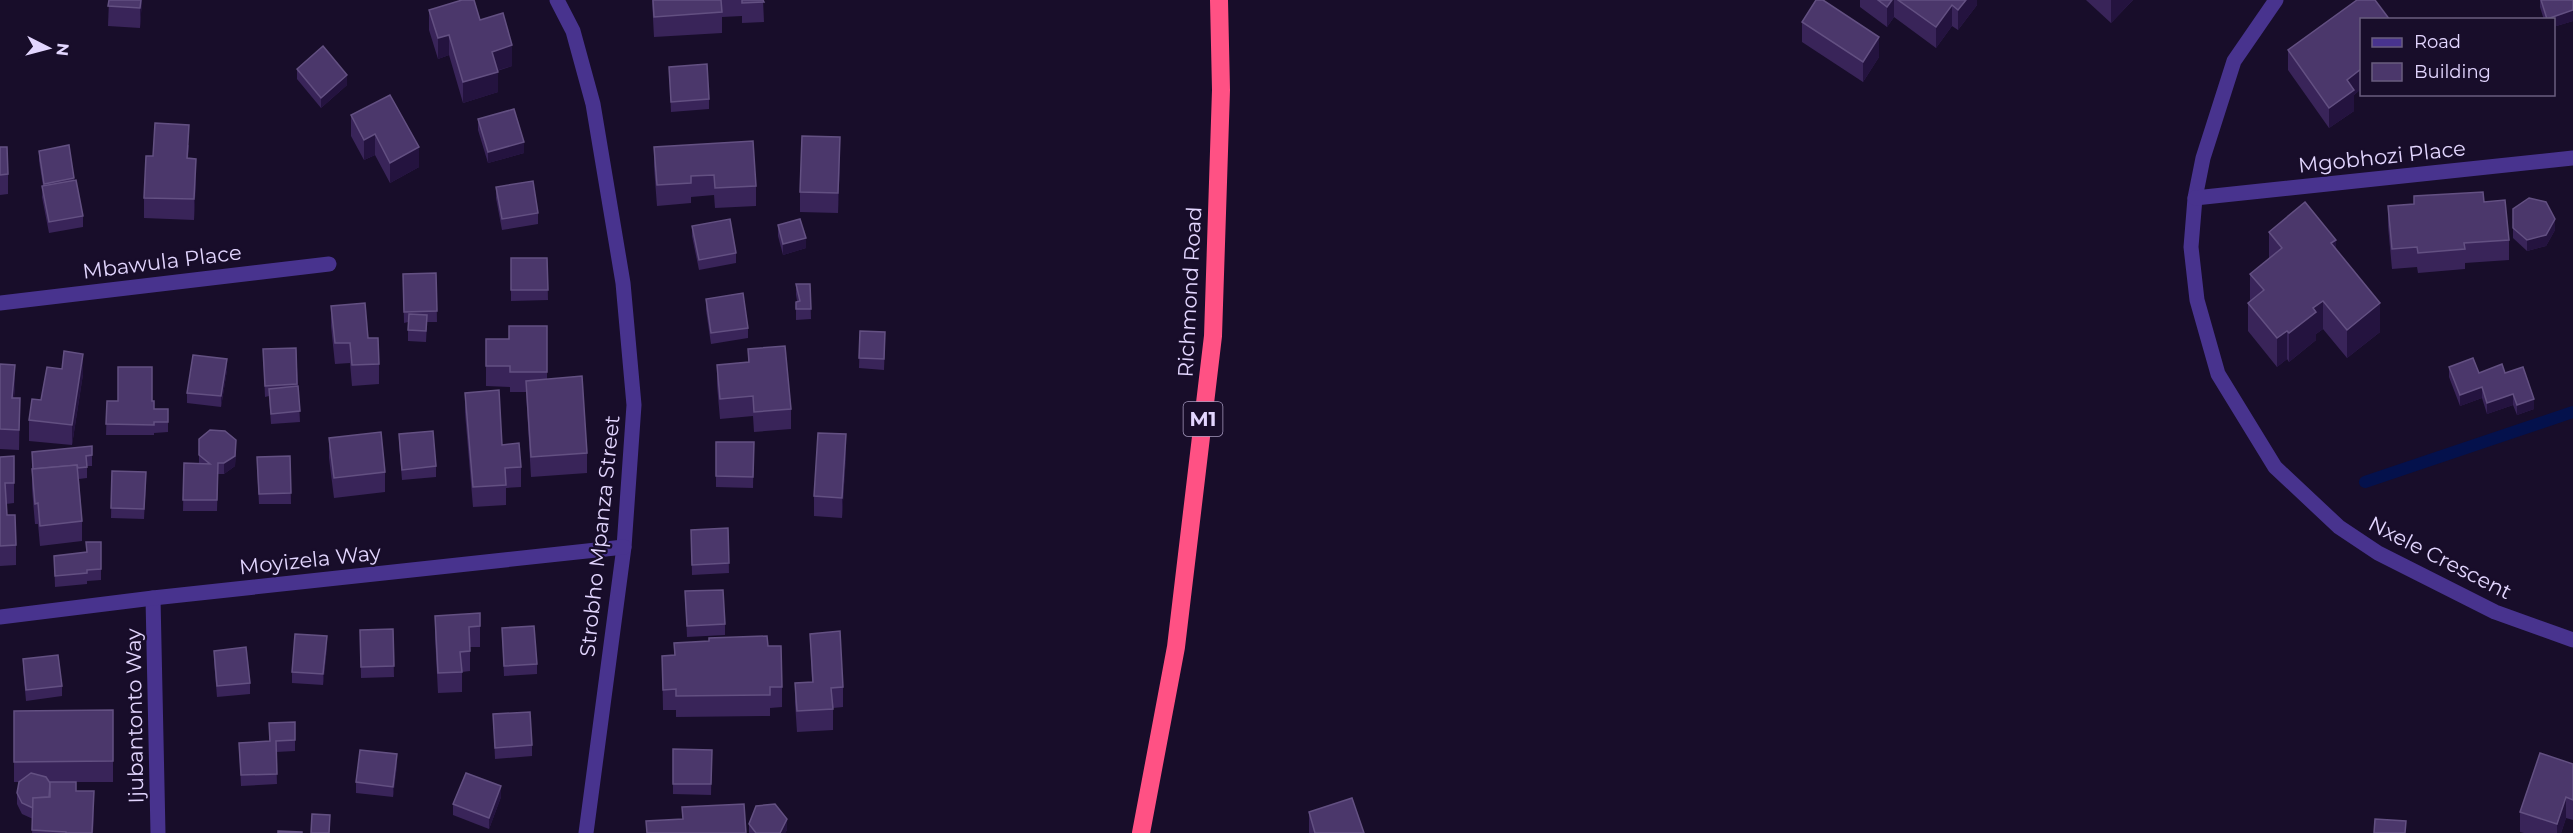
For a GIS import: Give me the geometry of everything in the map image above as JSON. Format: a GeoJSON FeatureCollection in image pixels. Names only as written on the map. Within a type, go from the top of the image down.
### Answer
{"type":"FeatureCollection","features":[{"type":"Feature","properties":{"kind":"highway","name":"Richmond Road"},"geometry":{"type":"LineString","coordinates":[[1141,833],[1176,647],[1213,336],[1221,90],[1219,0]]}},
{"type":"Feature","properties":{"kind":"street","name":"Strobho Mpanza Street"},"geometry":{"type":"LineString","coordinates":[[557,0],[573,31],[593,104],[623,283],[634,405],[624,548],[586,833]]}},
{"type":"Feature","properties":{"kind":"street","name":"Nxele Crescent"},"geometry":{"type":"LineString","coordinates":[[2276,0],[2234,60],[2203,158],[2195,198],[2192,247],[2197,300],[2218,374],[2275,467],[2339,527],[2378,553],[2495,612],[2573,640]]}},
{"type":"Feature","properties":{"kind":"street","name":"Mgobhozi Place"},"geometry":{"type":"LineString","coordinates":[[2195,198],[2573,158]]}},
{"type":"Feature","properties":{"kind":"street","name":"Mbawula Place"},"geometry":{"type":"LineString","coordinates":[[0,303],[329,264]]}},
{"type":"Feature","properties":{"kind":"street","name":"Moyizela Way"},"geometry":{"type":"LineString","coordinates":[[0,617],[153,598],[624,548]]}},
{"type":"Feature","properties":{"kind":"street","name":"Ijubantonto Way"},"geometry":{"type":"LineString","coordinates":[[153,598],[158,833]]}},
{"type":"Feature","properties":{"kind":"building"},"geometry":{"type":"Polygon","coordinates":[[[109,0],[141,0],[140,8],[108,6],[109,0]]]}},
{"type":"Feature","properties":{"kind":"building"},"geometry":{"type":"Polygon","coordinates":[[[462,0],[474,0],[480,20],[503,13],[512,45],[492,52],[498,72],[463,82],[449,35],[438,38],[429,10],[462,0]]]}},
{"type":"Feature","properties":{"kind":"building"},"geometry":{"type":"Polygon","coordinates":[[[653,0],[721,0],[722,12],[654,17],[653,0]]]}},
{"type":"Feature","properties":{"kind":"building"},"geometry":{"type":"Polygon","coordinates":[[[742,0],[763,0],[764,2],[742,3],[742,0]]]}},
{"type":"Feature","properties":{"kind":"building"},"geometry":{"type":"Polygon","coordinates":[[[1816,0],[1823,0],[1879,37],[1863,62],[1802,22],[1816,0]]]}},
{"type":"Feature","properties":{"kind":"building"},"geometry":{"type":"Polygon","coordinates":[[[1878,0],[1892,0],[1887,7],[1878,0]]]}},
{"type":"Feature","properties":{"kind":"building"},"geometry":{"type":"Polygon","coordinates":[[[1898,0],[1966,0],[1958,10],[1952,5],[1936,27],[1898,0]]]}},
{"type":"Feature","properties":{"kind":"building"},"geometry":{"type":"Polygon","coordinates":[[[2357,0],[2375,0],[2388,18],[2360,18],[2360,70],[2347,80],[2354,90],[2329,108],[2288,50],[2357,0]]]}},
{"type":"Feature","properties":{"kind":"building"},"geometry":{"type":"Polygon","coordinates":[[[2541,0],[2573,0],[2573,10],[2547,18],[2541,0]]]}},
{"type":"Feature","properties":{"kind":"building"},"geometry":{"type":"Polygon","coordinates":[[[323,46],[347,75],[321,98],[297,69],[323,46]]]}},
{"type":"Feature","properties":{"kind":"building"},"geometry":{"type":"Polygon","coordinates":[[[707,64],[709,99],[671,102],[669,67],[707,64]]]}},
{"type":"Feature","properties":{"kind":"building"},"geometry":{"type":"Polygon","coordinates":[[[390,95],[419,147],[390,163],[375,134],[364,140],[351,115],[390,95]]]}},
{"type":"Feature","properties":{"kind":"building"},"geometry":{"type":"Polygon","coordinates":[[[514,109],[524,142],[488,152],[478,119],[514,109]]]}},
{"type":"Feature","properties":{"kind":"building"},"geometry":{"type":"Polygon","coordinates":[[[155,123],[189,125],[187,158],[196,159],[194,199],[144,198],[146,156],[153,156],[155,123]]]}},
{"type":"Feature","properties":{"kind":"building"},"geometry":{"type":"Polygon","coordinates":[[[802,136],[840,137],[838,193],[800,192],[802,136]]]}},
{"type":"Feature","properties":{"kind":"building"},"geometry":{"type":"Polygon","coordinates":[[[753,141],[756,186],[715,188],[714,175],[691,176],[691,183],[657,185],[654,147],[753,141]]]}},
{"type":"Feature","properties":{"kind":"building"},"geometry":{"type":"Polygon","coordinates":[[[69,145],[74,178],[44,184],[39,151],[69,145]]]}},
{"type":"Feature","properties":{"kind":"building"},"geometry":{"type":"Polygon","coordinates":[[[0,147],[7,147],[8,174],[0,175],[0,147]]]}},
{"type":"Feature","properties":{"kind":"building"},"geometry":{"type":"Polygon","coordinates":[[[76,180],[83,216],[49,222],[42,186],[76,180]]]}},
{"type":"Feature","properties":{"kind":"building"},"geometry":{"type":"Polygon","coordinates":[[[533,181],[538,213],[502,219],[496,187],[533,181]]]}},
{"type":"Feature","properties":{"kind":"building"},"geometry":{"type":"Polygon","coordinates":[[[2483,192],[2484,202],[2505,200],[2509,240],[2464,243],[2465,249],[2418,253],[2417,247],[2392,249],[2388,206],[2414,204],[2414,196],[2483,192]]]}},
{"type":"Feature","properties":{"kind":"building"},"geometry":{"type":"Polygon","coordinates":[[[2529,198],[2546,202],[2555,219],[2546,235],[2527,240],[2513,228],[2513,209],[2529,198]]]}},
{"type":"Feature","properties":{"kind":"building"},"geometry":{"type":"Polygon","coordinates":[[[2305,202],[2336,240],[2331,243],[2380,303],[2347,330],[2323,301],[2313,308],[2316,312],[2289,333],[2287,331],[2277,338],[2248,303],[2264,290],[2250,274],[2282,248],[2269,232],[2305,202]]]}},
{"type":"Feature","properties":{"kind":"building"},"geometry":{"type":"Polygon","coordinates":[[[730,219],[736,253],[699,260],[692,226],[730,219]]]}},
{"type":"Feature","properties":{"kind":"building"},"geometry":{"type":"Polygon","coordinates":[[[800,219],[806,238],[783,244],[778,225],[800,219]]]}},
{"type":"Feature","properties":{"kind":"building"},"geometry":{"type":"Polygon","coordinates":[[[511,258],[547,258],[548,290],[511,290],[511,258]]]}},
{"type":"Feature","properties":{"kind":"building"},"geometry":{"type":"Polygon","coordinates":[[[436,273],[437,311],[404,312],[403,274],[436,273]]]}},
{"type":"Feature","properties":{"kind":"building"},"geometry":{"type":"Polygon","coordinates":[[[796,284],[810,284],[811,309],[796,309],[796,302],[800,301],[796,284]]]}},
{"type":"Feature","properties":{"kind":"building"},"geometry":{"type":"Polygon","coordinates":[[[743,293],[748,328],[711,333],[706,299],[743,293]]]}},
{"type":"Feature","properties":{"kind":"building"},"geometry":{"type":"Polygon","coordinates":[[[365,303],[368,338],[378,338],[379,364],[352,365],[350,343],[335,343],[331,306],[365,303]]]}},
{"type":"Feature","properties":{"kind":"building"},"geometry":{"type":"Polygon","coordinates":[[[409,314],[427,315],[426,331],[408,330],[409,314]]]}},
{"type":"Feature","properties":{"kind":"building"},"geometry":{"type":"Polygon","coordinates":[[[509,326],[547,326],[547,372],[510,372],[510,366],[486,366],[486,339],[509,339],[509,326]]]}},
{"type":"Feature","properties":{"kind":"building"},"geometry":{"type":"Polygon","coordinates":[[[860,331],[885,332],[884,359],[859,358],[860,331]]]}},
{"type":"Feature","properties":{"kind":"building"},"geometry":{"type":"Polygon","coordinates":[[[785,346],[791,409],[754,412],[753,396],[720,399],[717,365],[749,362],[748,349],[785,346]]]}},
{"type":"Feature","properties":{"kind":"building"},"geometry":{"type":"Polygon","coordinates":[[[296,348],[297,384],[265,386],[263,349],[296,348]]]}},
{"type":"Feature","properties":{"kind":"building"},"geometry":{"type":"Polygon","coordinates":[[[64,351],[83,354],[72,425],[29,420],[32,399],[41,400],[47,367],[62,369],[64,351]]]}},
{"type":"Feature","properties":{"kind":"building"},"geometry":{"type":"Polygon","coordinates":[[[193,355],[227,359],[221,396],[187,393],[193,355]]]}},
{"type":"Feature","properties":{"kind":"building"},"geometry":{"type":"Polygon","coordinates":[[[2473,358],[2479,373],[2502,364],[2505,373],[2523,367],[2534,399],[2517,405],[2513,394],[2487,403],[2482,387],[2460,395],[2449,367],[2473,358]]]}},
{"type":"Feature","properties":{"kind":"building"},"geometry":{"type":"Polygon","coordinates":[[[0,364],[15,365],[12,398],[20,398],[19,430],[0,429],[0,364]]]}},
{"type":"Feature","properties":{"kind":"building"},"geometry":{"type":"Polygon","coordinates":[[[118,367],[152,367],[154,409],[168,409],[168,422],[154,422],[154,425],[106,424],[107,401],[118,401],[118,367]]]}},
{"type":"Feature","properties":{"kind":"building"},"geometry":{"type":"Polygon","coordinates":[[[582,376],[587,453],[531,457],[526,381],[582,376]]]}},
{"type":"Feature","properties":{"kind":"building"},"geometry":{"type":"Polygon","coordinates":[[[298,386],[300,411],[271,414],[269,389],[298,386]]]}},
{"type":"Feature","properties":{"kind":"building"},"geometry":{"type":"Polygon","coordinates":[[[499,390],[502,445],[519,443],[521,467],[505,468],[506,485],[473,487],[465,393],[499,390]]]}},
{"type":"Feature","properties":{"kind":"building"},"geometry":{"type":"Polygon","coordinates":[[[210,430],[225,431],[236,440],[235,456],[224,463],[218,463],[217,500],[183,500],[184,463],[210,464],[199,455],[199,439],[210,430]]]}},
{"type":"Feature","properties":{"kind":"building"},"geometry":{"type":"Polygon","coordinates":[[[433,431],[436,466],[402,470],[399,434],[433,431]]]}},
{"type":"Feature","properties":{"kind":"building"},"geometry":{"type":"Polygon","coordinates":[[[381,432],[385,472],[334,478],[329,438],[381,432]]]}},
{"type":"Feature","properties":{"kind":"building"},"geometry":{"type":"Polygon","coordinates":[[[818,433],[846,434],[842,498],[814,496],[818,433]]]}},
{"type":"Feature","properties":{"kind":"building"},"geometry":{"type":"Polygon","coordinates":[[[716,442],[754,442],[753,477],[716,476],[716,442]]]}},
{"type":"Feature","properties":{"kind":"building"},"geometry":{"type":"Polygon","coordinates":[[[92,446],[92,455],[86,456],[87,467],[78,468],[77,465],[33,469],[32,452],[92,446]]]}},
{"type":"Feature","properties":{"kind":"building"},"geometry":{"type":"Polygon","coordinates":[[[14,456],[14,483],[5,483],[7,515],[15,515],[16,545],[0,546],[0,457],[14,456]]]}},
{"type":"Feature","properties":{"kind":"building"},"geometry":{"type":"Polygon","coordinates":[[[290,456],[291,493],[259,494],[257,457],[290,456]]]}},
{"type":"Feature","properties":{"kind":"building"},"geometry":{"type":"Polygon","coordinates":[[[77,465],[82,521],[40,526],[38,503],[35,504],[32,469],[77,465]]]}},
{"type":"Feature","properties":{"kind":"building"},"geometry":{"type":"Polygon","coordinates":[[[112,471],[146,472],[144,509],[111,508],[112,471]]]}},
{"type":"Feature","properties":{"kind":"building"},"geometry":{"type":"Polygon","coordinates":[[[728,528],[729,563],[692,565],[691,530],[728,528]]]}},
{"type":"Feature","properties":{"kind":"building"},"geometry":{"type":"Polygon","coordinates":[[[86,542],[101,542],[101,569],[87,570],[87,573],[55,576],[54,556],[87,552],[86,542]]]}},
{"type":"Feature","properties":{"kind":"building"},"geometry":{"type":"Polygon","coordinates":[[[723,590],[725,624],[687,626],[685,591],[723,590]]]}},
{"type":"Feature","properties":{"kind":"building"},"geometry":{"type":"Polygon","coordinates":[[[480,613],[480,626],[469,627],[470,651],[460,652],[462,672],[438,673],[435,616],[480,613]]]}},
{"type":"Feature","properties":{"kind":"building"},"geometry":{"type":"Polygon","coordinates":[[[534,626],[537,664],[504,666],[502,628],[534,626]]]}},
{"type":"Feature","properties":{"kind":"building"},"geometry":{"type":"Polygon","coordinates":[[[393,629],[394,666],[361,667],[360,630],[393,629]]]}},
{"type":"Feature","properties":{"kind":"building"},"geometry":{"type":"Polygon","coordinates":[[[840,631],[843,687],[831,688],[833,709],[797,711],[795,683],[813,682],[810,634],[840,631]]]}},
{"type":"Feature","properties":{"kind":"building"},"geometry":{"type":"Polygon","coordinates":[[[295,634],[327,636],[323,674],[292,672],[295,634]]]}},
{"type":"Feature","properties":{"kind":"building"},"geometry":{"type":"Polygon","coordinates":[[[767,636],[768,646],[781,646],[782,687],[770,687],[770,695],[676,696],[676,689],[663,690],[662,656],[675,655],[674,643],[709,641],[709,638],[767,636]]]}},
{"type":"Feature","properties":{"kind":"building"},"geometry":{"type":"Polygon","coordinates":[[[246,647],[250,683],[217,686],[214,651],[246,647]]]}},
{"type":"Feature","properties":{"kind":"building"},"geometry":{"type":"Polygon","coordinates":[[[58,655],[62,686],[26,690],[23,659],[58,655]]]}},
{"type":"Feature","properties":{"kind":"building"},"geometry":{"type":"Polygon","coordinates":[[[113,710],[113,761],[14,762],[14,711],[113,710]]]}},
{"type":"Feature","properties":{"kind":"building"},"geometry":{"type":"Polygon","coordinates":[[[530,712],[532,745],[495,748],[493,714],[530,712]]]}},
{"type":"Feature","properties":{"kind":"building"},"geometry":{"type":"Polygon","coordinates":[[[295,722],[295,740],[276,741],[277,774],[241,775],[239,743],[270,741],[269,723],[295,722]]]}},
{"type":"Feature","properties":{"kind":"building"},"geometry":{"type":"Polygon","coordinates":[[[673,749],[712,750],[711,784],[673,784],[673,749]]]}},
{"type":"Feature","properties":{"kind":"building"},"geometry":{"type":"Polygon","coordinates":[[[360,750],[397,754],[393,787],[356,782],[360,750]]]}},
{"type":"Feature","properties":{"kind":"building"},"geometry":{"type":"Polygon","coordinates":[[[2540,753],[2573,764],[2573,800],[2566,797],[2557,824],[2520,812],[2540,753]]]}},
{"type":"Feature","properties":{"kind":"building"},"geometry":{"type":"Polygon","coordinates":[[[31,773],[46,777],[50,783],[49,797],[33,798],[33,808],[22,803],[17,793],[19,782],[31,773]]]}},
{"type":"Feature","properties":{"kind":"building"},"geometry":{"type":"Polygon","coordinates":[[[466,773],[501,786],[489,818],[453,804],[466,773]]]}},
{"type":"Feature","properties":{"kind":"building"},"geometry":{"type":"Polygon","coordinates":[[[50,782],[76,782],[76,791],[94,791],[92,833],[32,830],[33,798],[50,797],[50,782]]]}},
{"type":"Feature","properties":{"kind":"building"},"geometry":{"type":"Polygon","coordinates":[[[1352,798],[1364,833],[1315,833],[1309,812],[1352,798]]]}},
{"type":"Feature","properties":{"kind":"building"},"geometry":{"type":"Polygon","coordinates":[[[744,804],[746,833],[647,833],[646,821],[683,819],[682,807],[744,804]]]}},
{"type":"Feature","properties":{"kind":"building"},"geometry":{"type":"Polygon","coordinates":[[[775,804],[787,819],[780,833],[756,833],[749,824],[756,806],[775,804]]]}},
{"type":"Feature","properties":{"kind":"building"},"geometry":{"type":"Polygon","coordinates":[[[312,814],[330,815],[329,833],[311,833],[312,814]]]}},
{"type":"Feature","properties":{"kind":"building"},"geometry":{"type":"Polygon","coordinates":[[[2375,819],[2406,821],[2405,833],[2374,833],[2375,819]]]}},
{"type":"Feature","properties":{"kind":"building"},"geometry":{"type":"Polygon","coordinates":[[[278,831],[302,832],[302,833],[278,833],[278,831]]]}},
{"type":"Feature","properties":{"kind":"waterway"},"geometry":{"type":"LineString","coordinates":[[2365,482],[2573,412]]}}]}
